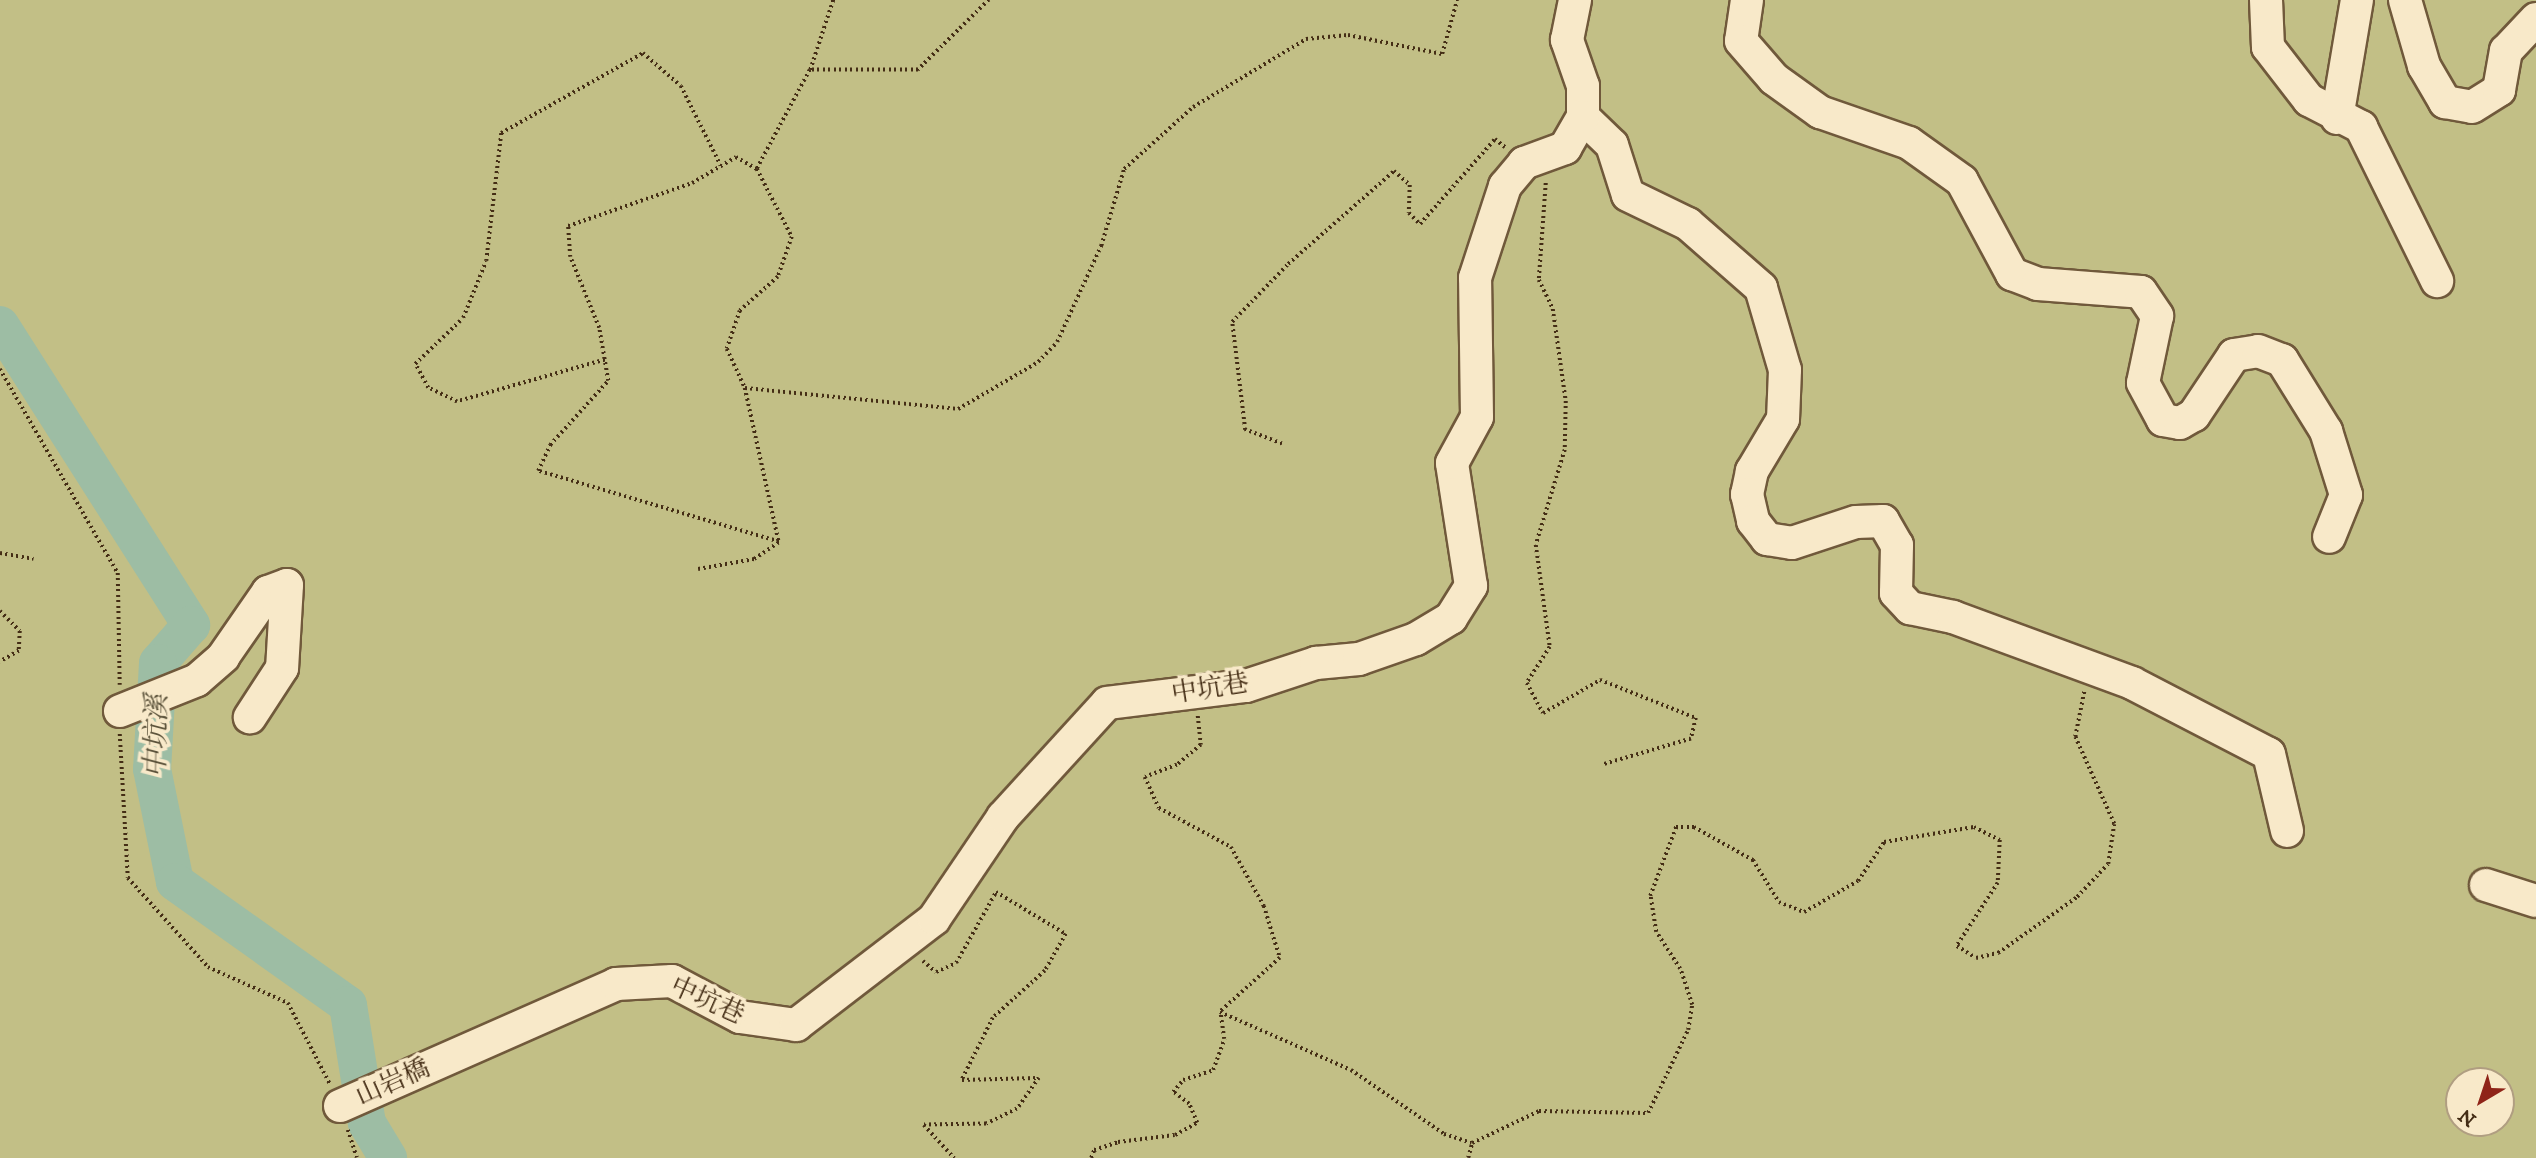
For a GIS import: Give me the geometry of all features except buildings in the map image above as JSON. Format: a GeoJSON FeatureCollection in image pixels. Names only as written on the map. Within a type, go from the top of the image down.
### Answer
{"type":"FeatureCollection","features":[{"type":"Feature","properties":{"kind":"street"},"geometry":{"type":"LineString","coordinates":[[1524,163],[1565,148],[1583,117],[1583,86],[1567,40],[1575,0]]}},
{"type":"Feature","properties":{"kind":"street"},"geometry":{"type":"LineString","coordinates":[[1747,0],[1741,41],[1774,79],[1820,112],[1909,143],[1962,181],[2011,274],[2038,285],[2141,292],[2157,316],[2143,383],[2163,420],[2180,423],[2194,415],[2234,355],[2258,351],[2282,360],[2326,431],[2346,495],[2329,537]]}},
{"type":"Feature","properties":{"kind":"street"},"geometry":{"type":"LineString","coordinates":[[2266,0],[2268,47],[2309,100],[2337,118],[2361,127],[2437,281]]}},
{"type":"Feature","properties":{"kind":"street"},"geometry":{"type":"LineString","coordinates":[[2337,118],[2357,0]]}},
{"type":"Feature","properties":{"kind":"street"},"geometry":{"type":"LineString","coordinates":[[2405,0],[2424,66],[2445,103],[2472,107],[2498,90],[2506,51],[2536,19]]}},
{"type":"Feature","properties":{"kind":"street"},"geometry":{"type":"LineString","coordinates":[[1583,117],[1612,145],[1628,195],[1688,224],[1761,288],[1784,370],[1783,419],[1752,471],[1747,494],[1753,521],[1767,539],[1792,544],[1856,522],[1883,521],[1897,545],[1896,593],[1910,608],[1953,617],[2132,683],[2269,754],[2287,831]]}},
{"type":"Feature","properties":{"kind":"street","name":"中坑巷"},"geometry":{"type":"LineString","coordinates":[[445,1060],[616,984],[646,980],[672,981],[760,1024],[796,1025],[904,945],[934,919],[1003,817],[1107,703],[1195,693],[1359,659],[1416,639],[1451,618],[1471,586],[1452,463],[1477,417],[1475,278],[1506,186],[1524,163]]}},
{"type":"Feature","properties":{"kind":"street"},"geometry":{"type":"LineString","coordinates":[[121,711],[197,680],[223,657],[268,592],[287,586],[291,610],[282,668],[250,717]]}},
{"type":"Feature","properties":{"kind":"street"},"geometry":{"type":"LineString","coordinates":[[2486,885],[2536,901]]}},
{"type":"Feature","properties":{"kind":"street","name":"山岩橋"},"geometry":{"type":"LineString","coordinates":[[340,1107],[445,1060]]}},
{"type":"Feature","properties":{"kind":"path"},"geometry":{"type":"LineString","coordinates":[[757,169],[810,70],[833,0]]}},
{"type":"Feature","properties":{"kind":"path"},"geometry":{"type":"LineString","coordinates":[[810,70],[918,69],[989,0]]}},
{"type":"Feature","properties":{"kind":"path"},"geometry":{"type":"LineString","coordinates":[[745,388],[958,409],[1038,362],[1057,342],[1101,246],[1124,169],[1194,107],[1307,38],[1348,35],[1442,54],[1457,0]]}},
{"type":"Feature","properties":{"kind":"path"},"geometry":{"type":"LineString","coordinates":[[605,360],[457,402],[428,388],[415,364],[463,318],[486,261],[501,133],[643,53],[681,86],[721,166]]}},
{"type":"Feature","properties":{"kind":"path"},"geometry":{"type":"LineString","coordinates":[[1282,444],[1245,430],[1232,322],[1288,264],[1394,171],[1410,185],[1409,214],[1420,224],[1495,139],[1524,163]]}},
{"type":"Feature","properties":{"kind":"path"},"geometry":{"type":"LineString","coordinates":[[1565,148],[1546,182],[1539,280],[1553,309],[1566,401],[1565,450],[1536,545],[1550,647],[1527,683],[1543,713],[1600,680],[1696,718],[1690,739],[1602,765]]}},
{"type":"Feature","properties":{"kind":"path"},"geometry":{"type":"LineString","coordinates":[[736,157],[757,169],[792,237],[778,278],[740,311],[727,349],[745,388],[779,542],[538,471],[551,445],[608,381],[599,328],[570,257],[568,226],[692,183],[736,157]]}},
{"type":"Feature","properties":{"kind":"path"},"geometry":{"type":"LineString","coordinates":[[0,369],[118,573],[121,711],[119,798],[128,878],[208,967],[288,1003],[340,1107],[357,1158]]}},
{"type":"Feature","properties":{"kind":"path"},"geometry":{"type":"LineString","coordinates":[[698,569],[754,559],[779,542]]}},
{"type":"Feature","properties":{"kind":"path"},"geometry":{"type":"LineString","coordinates":[[0,554],[33,559]]}},
{"type":"Feature","properties":{"kind":"path"},"geometry":{"type":"LineString","coordinates":[[0,611],[20,631],[19,651],[0,662]]}},
{"type":"Feature","properties":{"kind":"path"},"geometry":{"type":"LineString","coordinates":[[1220,1012],[1351,1070],[1444,1133],[1472,1143],[1539,1111],[1648,1112],[1688,1030],[1692,1005],[1680,968],[1656,932],[1650,896],[1676,827],[1694,827],[1753,860],[1779,902],[1804,912],[1858,881],[1884,842],[1974,827],[2000,840],[1998,883],[1957,946],[1976,958],[1998,953],[2077,897],[2108,864],[2115,824],[2075,737],[2085,692],[2074,684]]}},
{"type":"Feature","properties":{"kind":"path"},"geometry":{"type":"LineString","coordinates":[[1195,693],[1201,745],[1177,765],[1145,777],[1159,808],[1231,847],[1264,906],[1280,958],[1220,1012]]}},
{"type":"Feature","properties":{"kind":"path"},"geometry":{"type":"LineString","coordinates":[[904,945],[936,972],[956,963],[996,892],[1066,934],[1045,971],[993,1018],[962,1080],[1038,1078],[1017,1109],[986,1124],[924,1125],[954,1158]]}},
{"type":"Feature","properties":{"kind":"path"},"geometry":{"type":"LineString","coordinates":[[1091,1158],[1106,1146],[1175,1135],[1197,1123],[1189,1104],[1173,1092],[1183,1080],[1213,1070],[1224,1039],[1220,1012]]}},
{"type":"Feature","properties":{"kind":"path"},"geometry":{"type":"LineString","coordinates":[[1468,1158],[1472,1143]]}},
{"type":"Feature","properties":{"kind":"shaded area"},"geometry":{"type":"Polygon","coordinates":[[[0,0],[2536,0],[2536,1158],[0,1158],[0,0]]]}},
{"type":"Feature","properties":{"kind":"waterway","name":"中坑溪"},"geometry":{"type":"LineString","coordinates":[[0,325],[191,625],[158,663],[152,769],[175,882],[348,1005],[367,1123],[388,1158]]}}]}
